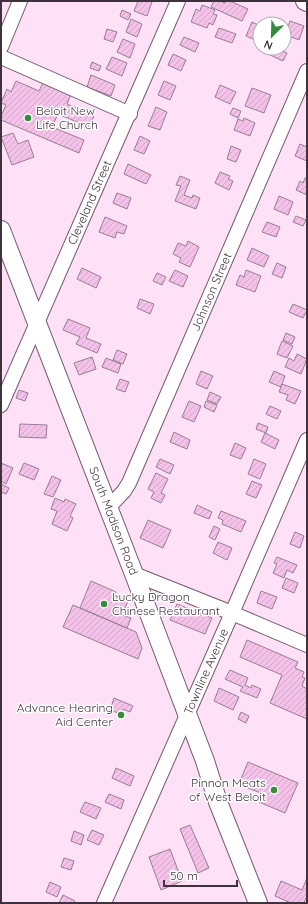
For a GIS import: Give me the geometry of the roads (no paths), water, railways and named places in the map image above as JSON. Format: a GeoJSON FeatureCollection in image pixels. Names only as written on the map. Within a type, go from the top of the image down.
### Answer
{"type":"FeatureCollection","features":[{"type":"Feature","properties":{"kind":"main road","name":"South Madison Road"},"geometry":{"type":"LineString","coordinates":[[1,230],[134,574],[205,761],[218,802],[258,903]]}},
{"type":"Feature","properties":{"kind":"street"},"geometry":{"type":"LineString","coordinates":[[1,47],[20,1]]}},
{"type":"Feature","properties":{"kind":"street","name":"Cleveland Street"},"geometry":{"type":"LineString","coordinates":[[1,405],[36,322],[130,114],[178,1]]}},
{"type":"Feature","properties":{"kind":"street"},"geometry":{"type":"LineString","coordinates":[[1,57],[130,114]]}},
{"type":"Feature","properties":{"kind":"street","name":"Johnson Street"},"geometry":{"type":"LineString","coordinates":[[108,508],[124,491],[131,479],[307,71]]}},
{"type":"Feature","properties":{"kind":"street","name":"Townline Avenue"},"geometry":{"type":"LineString","coordinates":[[104,903],[307,440]]}},
{"type":"Feature","properties":{"kind":"street"},"geometry":{"type":"LineString","coordinates":[[134,574],[307,645]]}},
{"type":"Feature","properties":{"kind":"place","name":"Beloit New Life Church"},"geometry":{"type":"Point","coordinates":[28,118]}},
{"type":"Feature","properties":{"kind":"place","name":"Lucky Dragon Chinese Restaurant"},"geometry":{"type":"Point","coordinates":[104,604]}},
{"type":"Feature","properties":{"kind":"place","name":"Advance Hearing Aid Center"},"geometry":{"type":"Point","coordinates":[121,715]}},
{"type":"Feature","properties":{"kind":"place","name":"Pinnon Meats of West Beloit"},"geometry":{"type":"Point","coordinates":[274,790]}}]}
